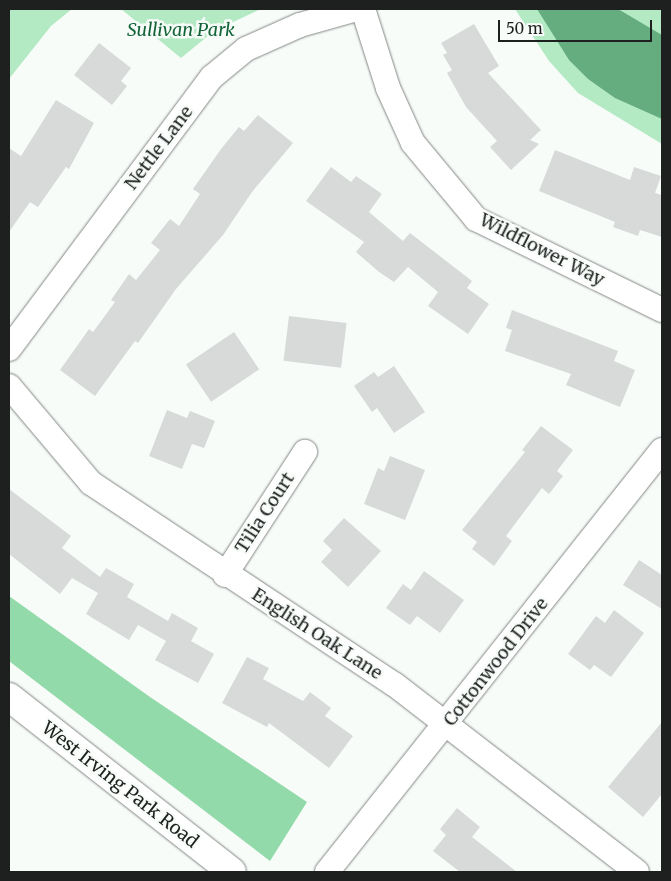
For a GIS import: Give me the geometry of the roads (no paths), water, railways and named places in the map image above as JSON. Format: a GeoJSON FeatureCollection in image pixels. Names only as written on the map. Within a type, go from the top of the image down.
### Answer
{"type":"FeatureCollection","features":[{"type":"Feature","properties":{"kind":"main road","name":"West Irving Park Road"},"geometry":{"type":"LineString","coordinates":[[9,697],[232,872]]}},
{"type":"Feature","properties":{"kind":"street","name":"Nettle Lane"},"geometry":{"type":"LineString","coordinates":[[9,349],[212,77],[246,49],[300,24],[357,9]]}},
{"type":"Feature","properties":{"kind":"street","name":"Wildflower Way"},"geometry":{"type":"LineString","coordinates":[[363,9],[388,88],[413,143],[476,219],[662,310]]}},
{"type":"Feature","properties":{"kind":"street","name":"English Oak Lane"},"geometry":{"type":"LineString","coordinates":[[9,386],[91,483],[225,575],[394,684],[637,872]]}},
{"type":"Feature","properties":{"kind":"street","name":"Cottonwood Drive"},"geometry":{"type":"LineString","coordinates":[[327,872],[446,725],[662,450]]}},
{"type":"Feature","properties":{"kind":"street","name":"Tilia Court"},"geometry":{"type":"LineString","coordinates":[[225,575],[305,452]]}},
{"type":"Feature","properties":{"kind":"park label","name":"Sullivan Park"},"geometry":{"type":"Point","coordinates":[181,30]}}]}
